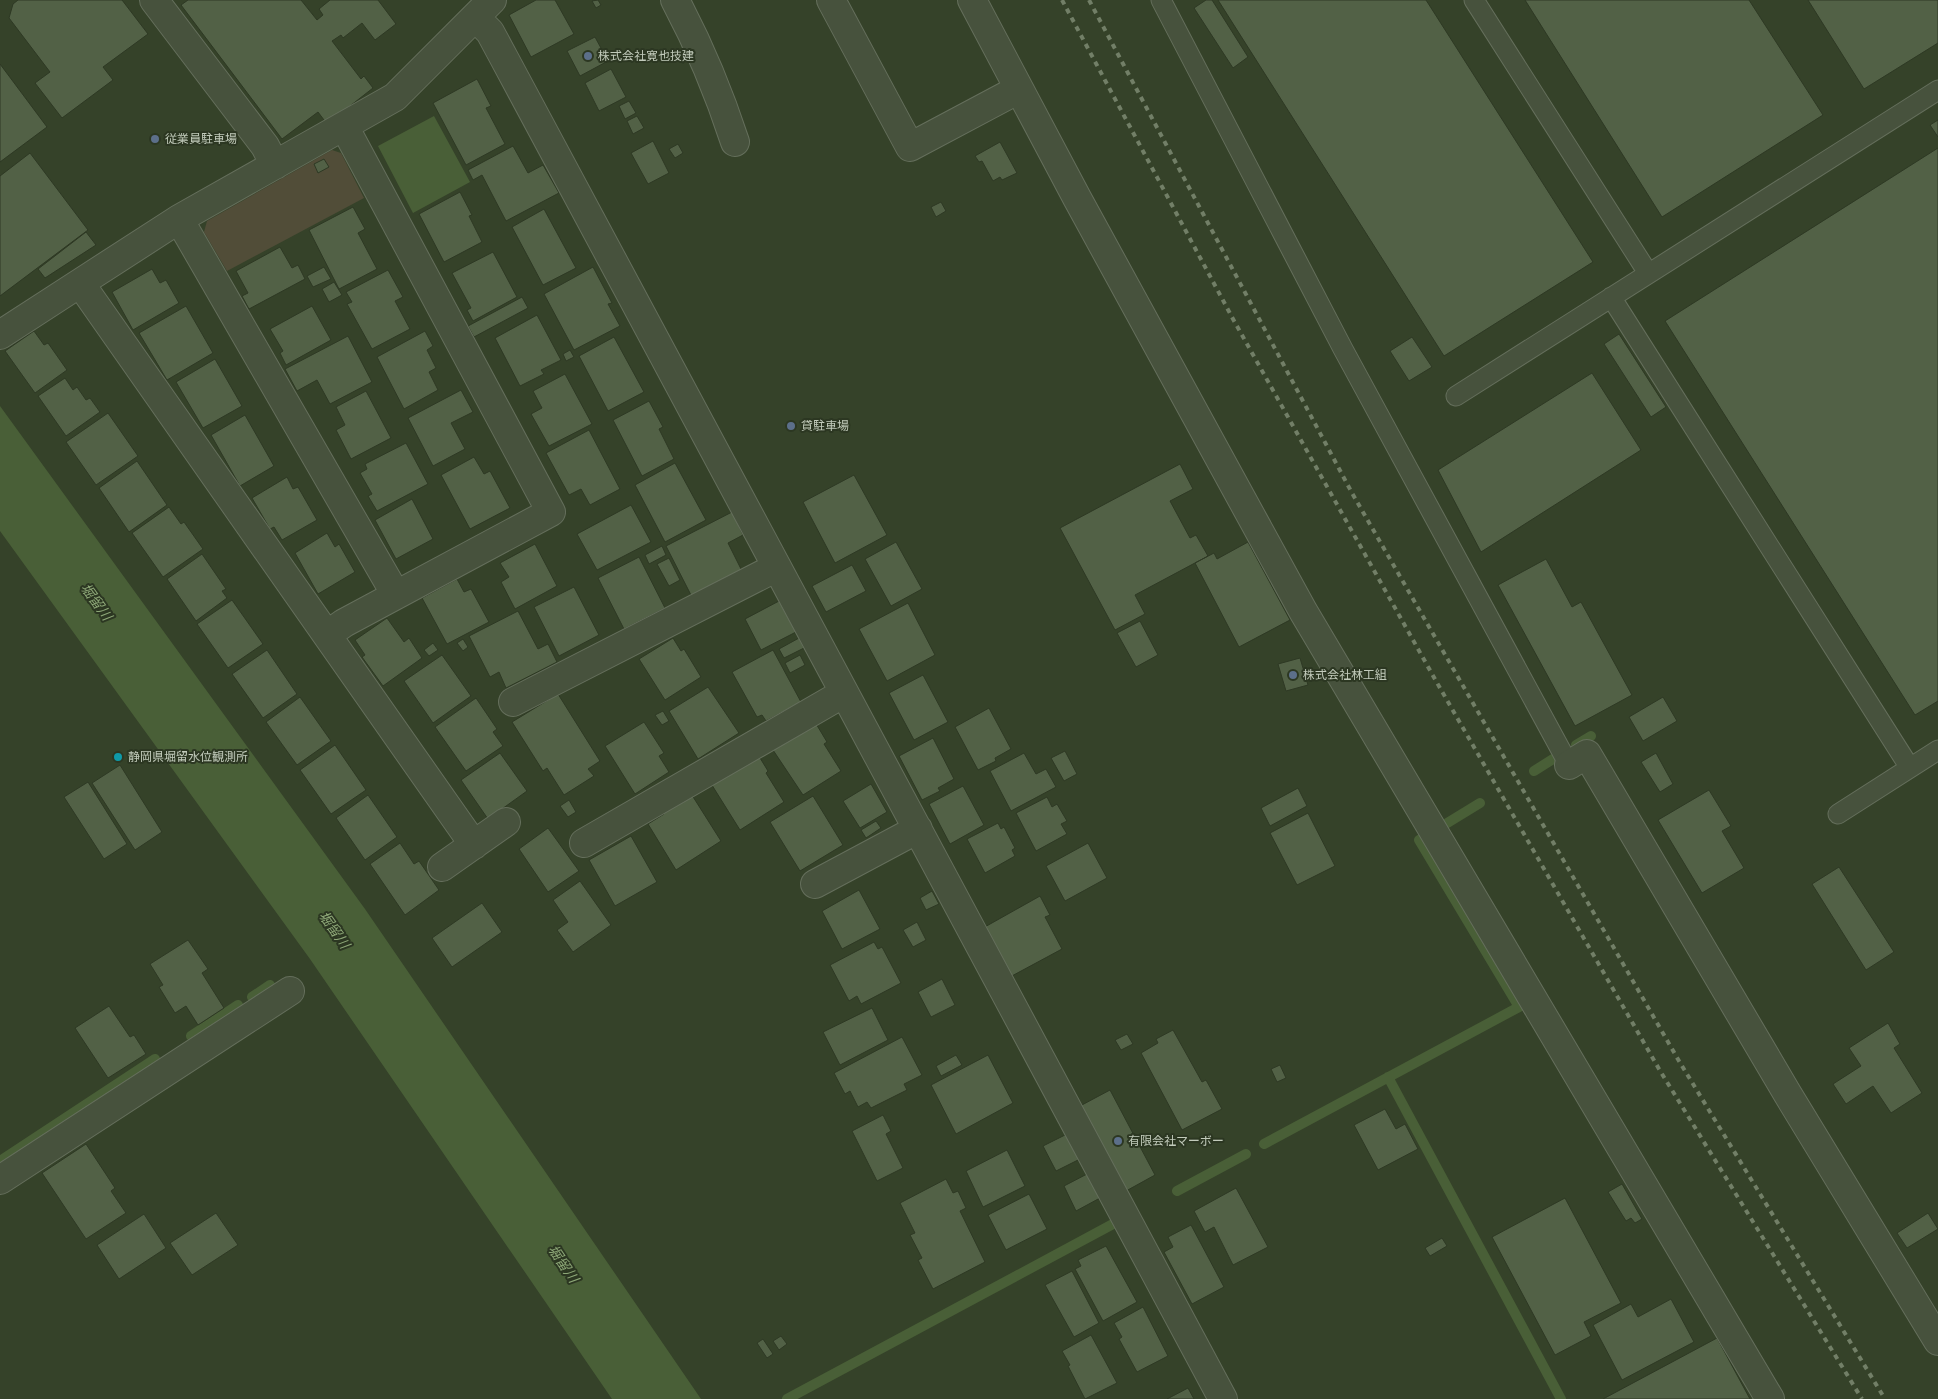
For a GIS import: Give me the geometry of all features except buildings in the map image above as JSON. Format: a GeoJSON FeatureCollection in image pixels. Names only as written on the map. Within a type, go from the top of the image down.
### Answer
{"type":"FeatureCollection","features":[{"type":"Feature","properties":{"kind":"street"},"geometry":{"type":"LineString","coordinates":[[154,0],[265,146],[275,165]]}},
{"type":"Feature","properties":{"kind":"street"},"geometry":{"type":"LineString","coordinates":[[675,0],[688,24],[723,106],[735,142]]}},
{"type":"Feature","properties":{"kind":"street"},"geometry":{"type":"LineString","coordinates":[[831,0],[910,147],[1019,89]]}},
{"type":"Feature","properties":{"kind":"street"},"geometry":{"type":"LineString","coordinates":[[972,0],[1303,611],[1770,1399]]}},
{"type":"Feature","properties":{"kind":"street"},"geometry":{"type":"LineString","coordinates":[[0,335],[179,219],[395,97],[483,8],[493,38],[1223,1399]]}},
{"type":"Feature","properties":{"kind":"street"},"geometry":{"type":"LineString","coordinates":[[327,635],[344,623],[551,512],[344,126]]}},
{"type":"Feature","properties":{"kind":"street"},"geometry":{"type":"LineString","coordinates":[[179,219],[396,595]]}},
{"type":"Feature","properties":{"kind":"street"},"geometry":{"type":"LineString","coordinates":[[80,283],[474,845]]}},
{"type":"Feature","properties":{"kind":"street"},"geometry":{"type":"LineString","coordinates":[[513,702],[777,567]]}},
{"type":"Feature","properties":{"kind":"street"},"geometry":{"type":"LineString","coordinates":[[584,843],[844,693]]}},
{"type":"Feature","properties":{"kind":"street"},"geometry":{"type":"LineString","coordinates":[[1569,765],[1587,754],[1787,1093],[1938,1341]]}},
{"type":"Feature","properties":{"kind":"street"},"geometry":{"type":"LineString","coordinates":[[442,867],[506,822]]}},
{"type":"Feature","properties":{"kind":"street"},"geometry":{"type":"LineString","coordinates":[[815,884],[918,829]]}},
{"type":"Feature","properties":{"kind":"street"},"geometry":{"type":"LineString","coordinates":[[0,1180],[290,991]]}},
{"type":"Feature","properties":{"kind":"lane"},"geometry":{"type":"LineString","coordinates":[[1161,0],[1343,349],[1569,765]]}},
{"type":"Feature","properties":{"kind":"lane"},"geometry":{"type":"LineString","coordinates":[[1474,0],[1648,274]]}},
{"type":"Feature","properties":{"kind":"lane"},"geometry":{"type":"LineString","coordinates":[[1456,396],[1938,90]]}},
{"type":"Feature","properties":{"kind":"lane"},"geometry":{"type":"LineString","coordinates":[[1611,297],[1910,768]]}},
{"type":"Feature","properties":{"kind":"lane"},"geometry":{"type":"LineString","coordinates":[[1838,814],[1938,750]]}},
{"type":"Feature","properties":{"kind":"shaded area"},"geometry":{"type":"Polygon","coordinates":[[[332,150],[341,153],[364,198],[227,271],[204,232],[207,221],[332,150]]]}},
{"type":"Feature","properties":{"kind":"water"},"geometry":{"type":"Polygon","coordinates":[[[434,116],[470,182],[413,213],[378,146],[434,116]]]}},
{"type":"Feature","properties":{"kind":"water","name":"堀留川"},"geometry":{"type":"Polygon","coordinates":[[[0,406],[365,909],[701,1399],[612,1399],[310,959],[0,531],[0,406]]]}},
{"type":"Feature","properties":{"kind":"waterway"},"geometry":{"type":"LineString","coordinates":[[1576,745],[1591,736]]}},
{"type":"Feature","properties":{"kind":"waterway"},"geometry":{"type":"LineString","coordinates":[[1534,771],[1553,759]]}},
{"type":"Feature","properties":{"kind":"waterway"},"geometry":{"type":"LineString","coordinates":[[1444,825],[1480,803]]}},
{"type":"Feature","properties":{"kind":"waterway"},"geometry":{"type":"LineString","coordinates":[[1264,1144],[1519,1007],[1419,840],[1421,839]]}},
{"type":"Feature","properties":{"kind":"waterway"},"geometry":{"type":"LineString","coordinates":[[252,997],[270,985]]}},
{"type":"Feature","properties":{"kind":"waterway"},"geometry":{"type":"LineString","coordinates":[[191,1036],[238,1005]]}},
{"type":"Feature","properties":{"kind":"waterway"},"geometry":{"type":"LineString","coordinates":[[0,1161],[155,1059]]}},
{"type":"Feature","properties":{"kind":"waterway"},"geometry":{"type":"LineString","coordinates":[[1388,1077],[1561,1399]]}},
{"type":"Feature","properties":{"kind":"waterway"},"geometry":{"type":"LineString","coordinates":[[1177,1191],[1246,1154]]}},
{"type":"Feature","properties":{"kind":"waterway"},"geometry":{"type":"LineString","coordinates":[[787,1399],[1113,1224]]}},
{"type":"Feature","properties":{"kind":"railway"},"geometry":{"type":"LineString","coordinates":[[1062,0],[1233,319],[1436,681],[1659,1069],[1862,1399]]}},
{"type":"Feature","properties":{"kind":"railway"},"geometry":{"type":"LineString","coordinates":[[1089,0],[1352,493],[1679,1061],[1885,1399]]}},
{"type":"Feature","properties":{"kind":"place","name":"株式会社寛也技建"},"geometry":{"type":"Point","coordinates":[588,56]}},
{"type":"Feature","properties":{"kind":"place","name":"従業員駐車場"},"geometry":{"type":"Point","coordinates":[155,139]}},
{"type":"Feature","properties":{"kind":"place","name":"貸駐車場"},"geometry":{"type":"Point","coordinates":[791,426]}},
{"type":"Feature","properties":{"kind":"place","name":"株式会社林工組"},"geometry":{"type":"Point","coordinates":[1293,675]}},
{"type":"Feature","properties":{"kind":"place","name":"静岡県堀留水位観測所"},"geometry":{"type":"Point","coordinates":[118,757]}},
{"type":"Feature","properties":{"kind":"place","name":"有限会社マーボー"},"geometry":{"type":"Point","coordinates":[1118,1141]}}]}
